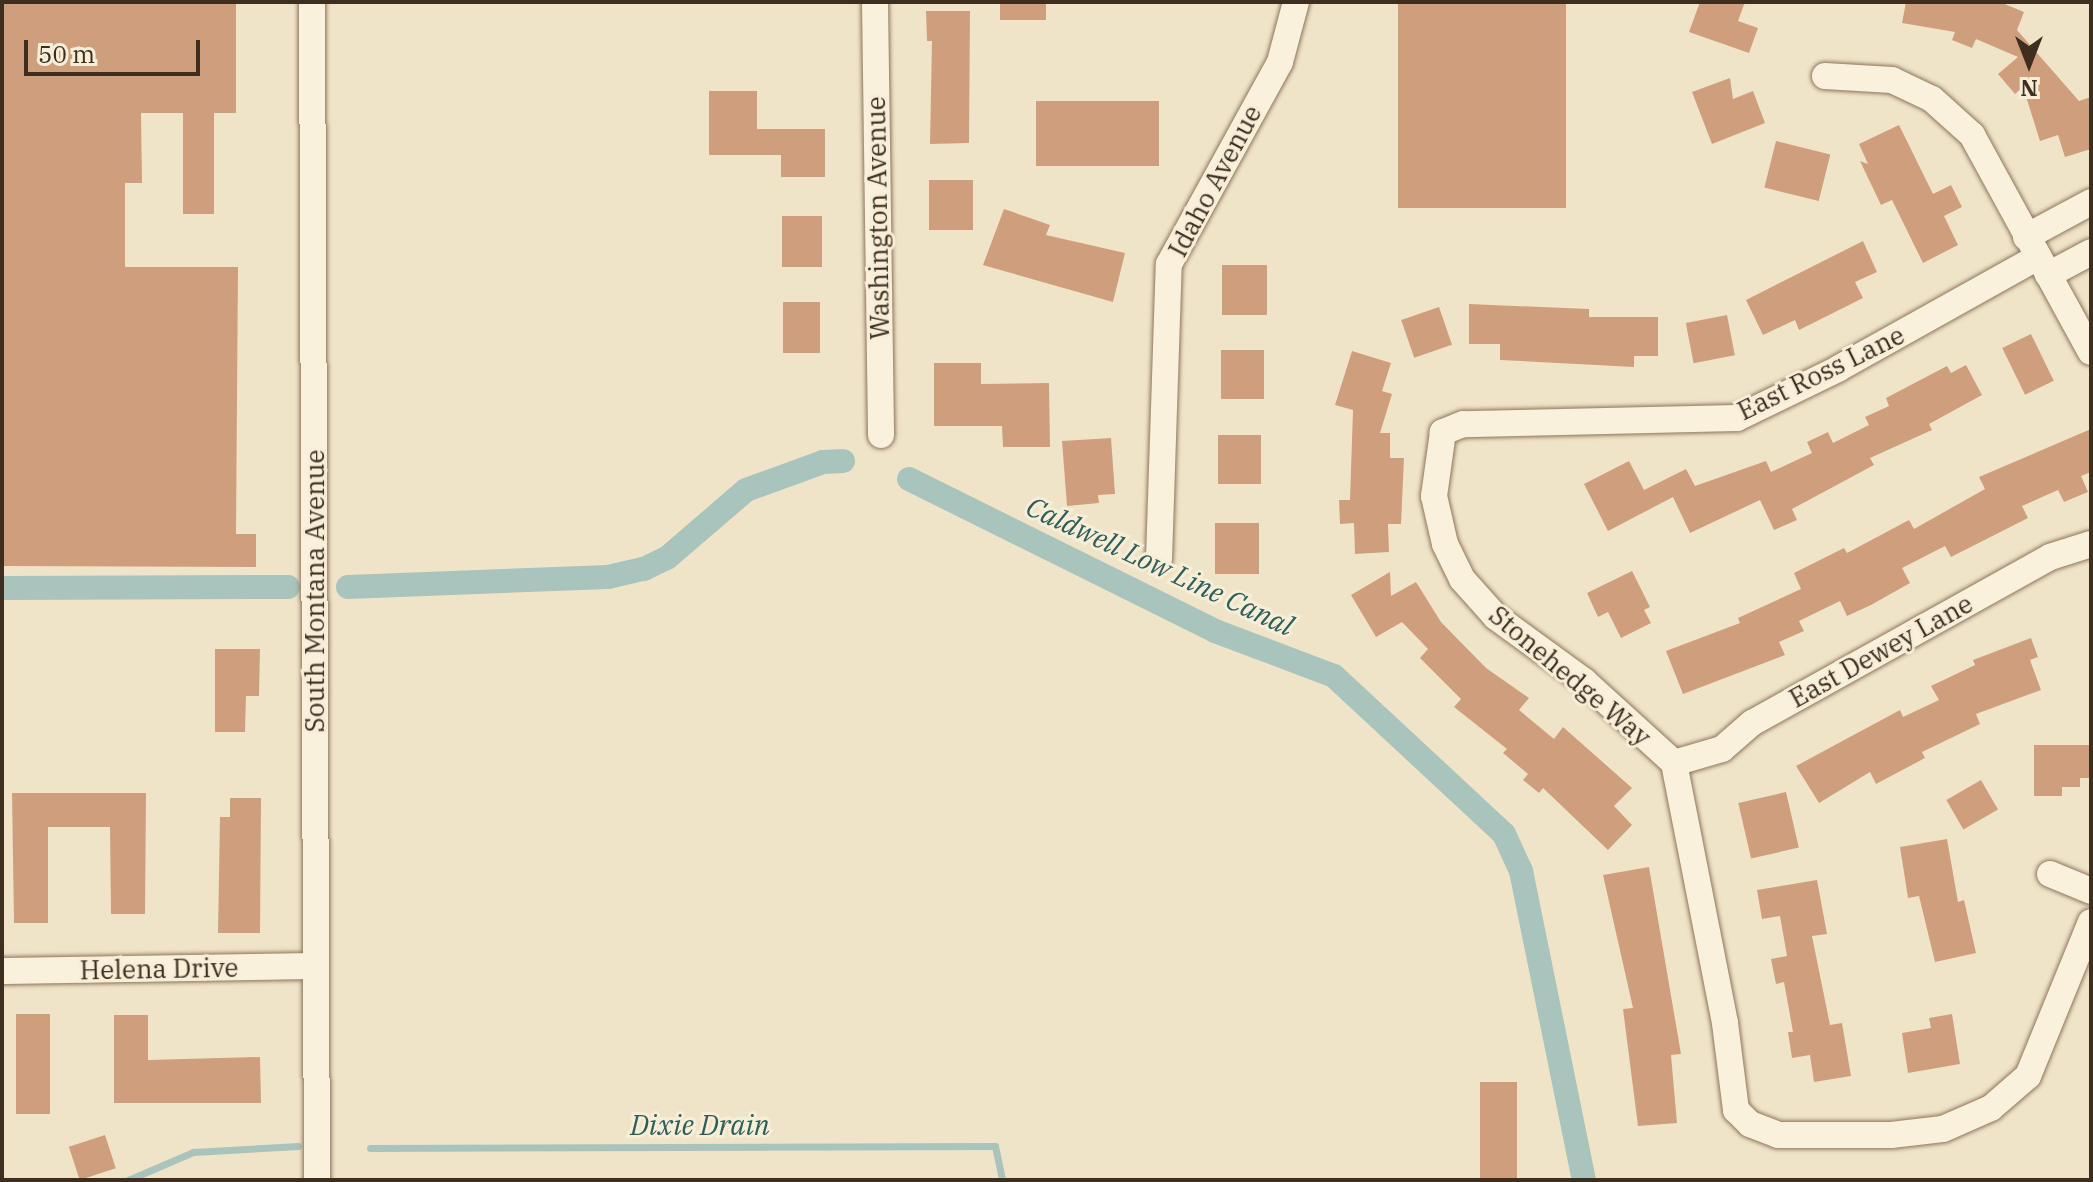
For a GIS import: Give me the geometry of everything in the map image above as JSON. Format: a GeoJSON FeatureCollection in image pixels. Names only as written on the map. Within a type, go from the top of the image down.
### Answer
{"type":"FeatureCollection","features":[{"type":"Feature","properties":{"kind":"street","name":"South Montana Avenue"},"geometry":{"type":"LineString","coordinates":[[312,2],[317,1180]]}},
{"type":"Feature","properties":{"kind":"street","name":"Washington Avenue"},"geometry":{"type":"LineString","coordinates":[[875,2],[881,435]]}},
{"type":"Feature","properties":{"kind":"street","name":"Idaho Avenue"},"geometry":{"type":"LineString","coordinates":[[1159,559],[1169,264],[1280,62],[1296,2]]}},
{"type":"Feature","properties":{"kind":"street"},"geometry":{"type":"LineString","coordinates":[[1825,76],[1892,80],[1932,99],[1972,135],[2091,352]]}},
{"type":"Feature","properties":{"kind":"street","name":"East Ross Lane"},"geometry":{"type":"LineString","coordinates":[[1443,432],[1463,424],[1737,418],[1838,369],[2036,255],[2091,202]]}},
{"type":"Feature","properties":{"kind":"street","name":"East Ross Lane"},"geometry":{"type":"LineString","coordinates":[[2036,255],[2091,252]]}},
{"type":"Feature","properties":{"kind":"street","name":"Stonehedge Way"},"geometry":{"type":"LineString","coordinates":[[1443,432],[1434,496],[1445,544],[1462,579],[1496,617],[1584,681],[1674,763],[1725,1023],[1736,1110],[1750,1124],[1778,1135],[1943,1129],[1991,1108],[2028,1076],[2091,922]]}},
{"type":"Feature","properties":{"kind":"street","name":"East Dewey Lane"},"geometry":{"type":"LineString","coordinates":[[1674,763],[1722,749],[1752,723],[2050,557],[2091,544]]}},
{"type":"Feature","properties":{"kind":"street"},"geometry":{"type":"LineString","coordinates":[[2050,874],[2091,891]]}},
{"type":"Feature","properties":{"kind":"street","name":"Helena Drive"},"geometry":{"type":"LineString","coordinates":[[2,971],[316,966]]}},
{"type":"Feature","properties":{"kind":"building"},"geometry":{"type":"Polygon","coordinates":[[[2,2],[236,2],[236,113],[214,113],[214,214],[183,214],[183,113],[141,113],[142,183],[125,183],[125,267],[238,267],[236,534],[256,534],[256,567],[2,566],[2,2]]]}},
{"type":"Feature","properties":{"kind":"building"},"geometry":{"type":"Polygon","coordinates":[[[1000,2],[1046,2],[1046,20],[1000,20],[1000,2]]]}},
{"type":"Feature","properties":{"kind":"building"},"geometry":{"type":"Polygon","coordinates":[[[1398,2],[1566,2],[1566,208],[1398,208],[1398,2]]]}},
{"type":"Feature","properties":{"kind":"building"},"geometry":{"type":"Polygon","coordinates":[[[1700,2],[1745,2],[1738,21],[1758,28],[1749,53],[1689,32],[1700,2]]]}},
{"type":"Feature","properties":{"kind":"building"},"geometry":{"type":"Polygon","coordinates":[[[1906,2],[2000,2],[2024,12],[2017,30],[2079,101],[2091,97],[2091,149],[2065,157],[2058,135],[2040,141],[2023,87],[2015,94],[1998,74],[2018,57],[1976,39],[1972,48],[1952,40],[1955,32],[1902,23],[1906,2]]]}},
{"type":"Feature","properties":{"kind":"building"},"geometry":{"type":"Polygon","coordinates":[[[926,11],[970,11],[969,143],[930,144],[932,41],[927,41],[926,11]]]}},
{"type":"Feature","properties":{"kind":"building"},"geometry":{"type":"Polygon","coordinates":[[[1730,78],[1733,99],[1753,91],[1765,123],[1712,144],[1692,92],[1730,78]]]}},
{"type":"Feature","properties":{"kind":"building"},"geometry":{"type":"Polygon","coordinates":[[[709,91],[757,91],[757,129],[825,129],[825,177],[781,177],[781,155],[709,155],[709,91]]]}},
{"type":"Feature","properties":{"kind":"building"},"geometry":{"type":"Polygon","coordinates":[[[1036,101],[1159,101],[1159,166],[1036,166],[1036,101]]]}},
{"type":"Feature","properties":{"kind":"building"},"geometry":{"type":"Polygon","coordinates":[[[1899,125],[1933,194],[1951,185],[1962,207],[1944,216],[1958,245],[1923,263],[1892,200],[1881,205],[1860,161],[1868,164],[1859,144],[1899,125]]]}},
{"type":"Feature","properties":{"kind":"building"},"geometry":{"type":"Polygon","coordinates":[[[1776,141],[1830,155],[1819,201],[1764,188],[1776,141]]]}},
{"type":"Feature","properties":{"kind":"building"},"geometry":{"type":"Polygon","coordinates":[[[929,180],[973,180],[973,230],[929,230],[929,180]]]}},
{"type":"Feature","properties":{"kind":"building"},"geometry":{"type":"Polygon","coordinates":[[[1004,209],[1050,225],[1046,235],[1125,253],[1113,302],[983,265],[1004,209]]]}},
{"type":"Feature","properties":{"kind":"building"},"geometry":{"type":"Polygon","coordinates":[[[782,216],[822,216],[822,267],[782,267],[782,216]]]}},
{"type":"Feature","properties":{"kind":"building"},"geometry":{"type":"Polygon","coordinates":[[[1863,241],[1877,272],[1855,282],[1863,298],[1799,330],[1795,320],[1763,335],[1746,300],[1863,241]]]}},
{"type":"Feature","properties":{"kind":"building"},"geometry":{"type":"Polygon","coordinates":[[[1222,265],[1267,265],[1267,315],[1222,315],[1222,265]]]}},
{"type":"Feature","properties":{"kind":"building"},"geometry":{"type":"Polygon","coordinates":[[[783,302],[820,302],[820,353],[783,353],[783,302]]]}},
{"type":"Feature","properties":{"kind":"building"},"geometry":{"type":"Polygon","coordinates":[[[1469,304],[1589,309],[1589,317],[1658,317],[1658,356],[1634,356],[1634,367],[1500,360],[1500,344],[1469,344],[1469,304]]]}},
{"type":"Feature","properties":{"kind":"building"},"geometry":{"type":"Polygon","coordinates":[[[1439,307],[1452,345],[1414,358],[1401,320],[1439,307]]]}},
{"type":"Feature","properties":{"kind":"building"},"geometry":{"type":"Polygon","coordinates":[[[1727,315],[1735,355],[1694,363],[1686,323],[1727,315]]]}},
{"type":"Feature","properties":{"kind":"building"},"geometry":{"type":"Polygon","coordinates":[[[2031,334],[2054,381],[2025,395],[2002,348],[2031,334]]]}},
{"type":"Feature","properties":{"kind":"building"},"geometry":{"type":"Polygon","coordinates":[[[1221,350],[1264,350],[1264,399],[1221,399],[1221,350]]]}},
{"type":"Feature","properties":{"kind":"building"},"geometry":{"type":"Polygon","coordinates":[[[1352,351],[1391,363],[1382,391],[1392,394],[1380,433],[1390,433],[1390,458],[1404,458],[1401,524],[1388,524],[1389,552],[1355,554],[1354,523],[1340,524],[1339,500],[1350,500],[1353,410],[1335,405],[1352,351]]]}},
{"type":"Feature","properties":{"kind":"building"},"geometry":{"type":"Polygon","coordinates":[[[934,363],[981,363],[981,384],[1049,383],[1050,447],[1003,447],[1002,426],[934,426],[934,363]]]}},
{"type":"Feature","properties":{"kind":"building"},"geometry":{"type":"Polygon","coordinates":[[[1966,365],[1982,395],[1929,424],[1932,430],[1870,458],[1874,465],[1792,509],[1797,520],[1774,530],[1760,500],[1690,533],[1673,497],[1608,531],[1584,484],[1629,461],[1644,490],[1686,469],[1695,486],[1766,461],[1771,472],[1812,453],[1807,442],[1828,432],[1833,443],[1869,425],[1865,417],[1889,406],[1886,398],[1947,366],[1951,373],[1966,365]]]}},
{"type":"Feature","properties":{"kind":"building"},"geometry":{"type":"Polygon","coordinates":[[[2091,429],[2091,472],[2081,476],[2088,492],[2064,502],[2058,490],[2022,506],[2028,518],[1951,557],[1945,546],[1902,568],[1910,583],[1871,605],[1847,616],[1840,601],[1799,621],[1804,631],[1779,642],[1785,655],[1683,694],[1666,651],[1740,623],[1738,618],[1801,589],[1794,573],[1844,548],[1847,553],[1909,520],[1914,529],[1985,489],[1979,477],[2091,429]]]}},
{"type":"Feature","properties":{"kind":"building"},"geometry":{"type":"Polygon","coordinates":[[[1218,435],[1261,435],[1261,484],[1218,484],[1218,435]]]}},
{"type":"Feature","properties":{"kind":"building"},"geometry":{"type":"Polygon","coordinates":[[[1111,438],[1115,494],[1098,495],[1099,503],[1067,506],[1062,441],[1111,438]]]}},
{"type":"Feature","properties":{"kind":"building"},"geometry":{"type":"Polygon","coordinates":[[[1215,523],[1259,523],[1259,574],[1215,574],[1215,523]]]}},
{"type":"Feature","properties":{"kind":"building"},"geometry":{"type":"Polygon","coordinates":[[[1632,571],[1650,607],[1644,610],[1651,623],[1621,638],[1608,612],[1598,617],[1587,593],[1632,571]]]}},
{"type":"Feature","properties":{"kind":"building"},"geometry":{"type":"Polygon","coordinates":[[[1390,572],[1391,596],[1416,582],[1441,622],[1486,668],[1529,698],[1519,710],[1554,739],[1563,727],[1632,788],[1614,806],[1632,825],[1608,850],[1543,788],[1539,793],[1523,780],[1528,774],[1503,753],[1507,749],[1454,707],[1461,699],[1420,658],[1428,649],[1402,622],[1376,637],[1351,595],[1390,572]]]}},
{"type":"Feature","properties":{"kind":"building"},"geometry":{"type":"Polygon","coordinates":[[[2031,638],[2038,657],[2030,660],[2041,690],[1976,714],[1980,724],[1922,752],[1925,758],[1876,784],[1870,772],[1819,803],[1796,766],[1900,710],[1903,717],[1939,700],[1931,686],[1975,665],[1973,660],[2031,638]]]}},
{"type":"Feature","properties":{"kind":"building"},"geometry":{"type":"Polygon","coordinates":[[[215,649],[260,649],[259,696],[246,696],[245,732],[215,732],[215,649]]]}},
{"type":"Feature","properties":{"kind":"building"},"geometry":{"type":"Polygon","coordinates":[[[2034,745],[2091,745],[2091,778],[2080,778],[2080,787],[2062,787],[2062,796],[2034,796],[2034,745]]]}},
{"type":"Feature","properties":{"kind":"building"},"geometry":{"type":"Polygon","coordinates":[[[1981,780],[1998,809],[1963,829],[1946,800],[1981,780]]]}},
{"type":"Feature","properties":{"kind":"building"},"geometry":{"type":"Polygon","coordinates":[[[1786,792],[1799,848],[1751,859],[1738,803],[1786,792]]]}},
{"type":"Feature","properties":{"kind":"building"},"geometry":{"type":"Polygon","coordinates":[[[12,793],[146,793],[145,914],[111,914],[110,827],[48,827],[48,923],[14,923],[12,793]]]}},
{"type":"Feature","properties":{"kind":"building"},"geometry":{"type":"Polygon","coordinates":[[[230,798],[261,798],[260,933],[218,933],[220,817],[230,817],[230,798]]]}},
{"type":"Feature","properties":{"kind":"building"},"geometry":{"type":"Polygon","coordinates":[[[1947,839],[1958,902],[1964,900],[1976,953],[1935,962],[1919,896],[1908,898],[1900,847],[1947,839]]]}},
{"type":"Feature","properties":{"kind":"building"},"geometry":{"type":"Polygon","coordinates":[[[1649,867],[1681,1054],[1671,1055],[1677,1123],[1638,1126],[1623,1009],[1633,1008],[1603,875],[1649,867]]]}},
{"type":"Feature","properties":{"kind":"building"},"geometry":{"type":"Polygon","coordinates":[[[1817,880],[1827,934],[1812,936],[1830,1025],[1842,1023],[1851,1076],[1814,1082],[1810,1055],[1792,1058],[1788,1032],[1793,1032],[1784,982],[1776,984],[1771,959],[1787,956],[1780,916],[1762,919],[1757,890],[1817,880]]]}},
{"type":"Feature","properties":{"kind":"building"},"geometry":{"type":"Polygon","coordinates":[[[16,1014],[50,1014],[50,1114],[16,1114],[16,1014]]]}},
{"type":"Feature","properties":{"kind":"building"},"geometry":{"type":"Polygon","coordinates":[[[1952,1014],[1960,1064],[1908,1073],[1902,1033],[1931,1028],[1929,1018],[1952,1014]]]}},
{"type":"Feature","properties":{"kind":"building"},"geometry":{"type":"Polygon","coordinates":[[[114,1015],[148,1015],[148,1060],[260,1057],[261,1103],[114,1103],[114,1015]]]}},
{"type":"Feature","properties":{"kind":"building"},"geometry":{"type":"Polygon","coordinates":[[[1480,1082],[1517,1082],[1517,1180],[1480,1180],[1480,1082]]]}},
{"type":"Feature","properties":{"kind":"building"},"geometry":{"type":"Polygon","coordinates":[[[105,1135],[116,1168],[80,1180],[69,1147],[105,1135]]]}},
{"type":"Feature","properties":{"kind":"waterway","name":"Caldwell Low Line Canal"},"geometry":{"type":"LineString","coordinates":[[348,587],[608,577],[644,569],[667,558],[746,490],[823,462],[843,461]]}},
{"type":"Feature","properties":{"kind":"waterway","name":"Caldwell Low Line Canal"},"geometry":{"type":"LineString","coordinates":[[909,479],[1215,631],[1334,676],[1504,834],[1521,871],[1584,1180]]}},
{"type":"Feature","properties":{"kind":"waterway","name":"Caldwell Low Line Canal"},"geometry":{"type":"LineString","coordinates":[[2,588],[288,587]]}},
{"type":"Feature","properties":{"kind":"waterway","name":"Dixie Drain"},"geometry":{"type":"LineString","coordinates":[[128,1180],[193,1152],[298,1146]]}},
{"type":"Feature","properties":{"kind":"waterway","name":"Dixie Drain"},"geometry":{"type":"LineString","coordinates":[[370,1148],[995,1146],[1002,1180]]}}]}
